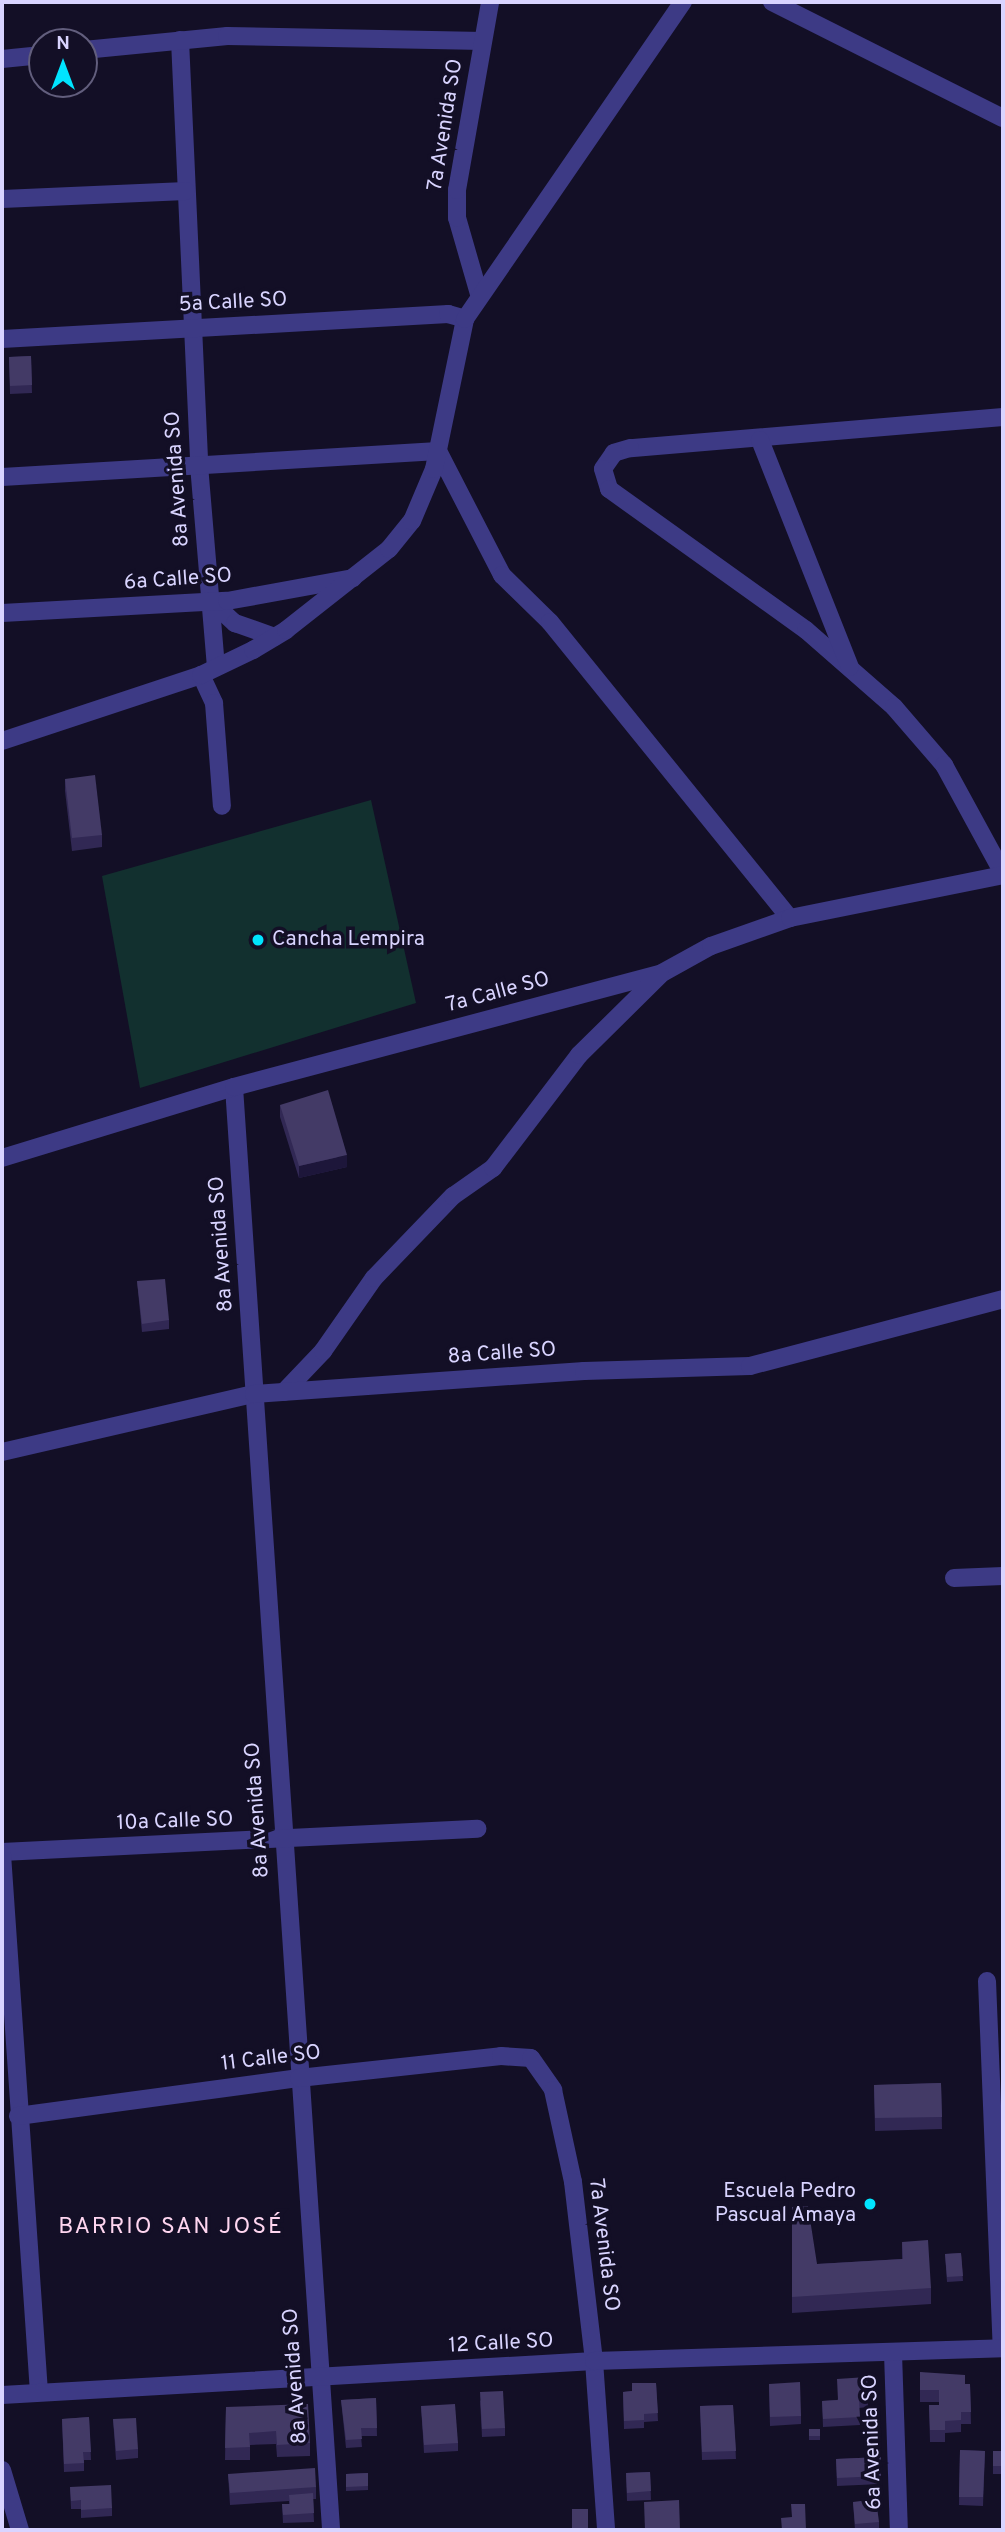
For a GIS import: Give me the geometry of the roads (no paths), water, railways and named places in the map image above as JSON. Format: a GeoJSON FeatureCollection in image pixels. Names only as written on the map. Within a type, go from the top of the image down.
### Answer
{"type":"FeatureCollection","features":[{"type":"Feature","properties":{"kind":"street","name":"7a Avenida SO"},"geometry":{"type":"LineString","coordinates":[[479,294],[457,218],[460,162],[490,2]]}},
{"type":"Feature","properties":{"kind":"street"},"geometry":{"type":"LineString","coordinates":[[2,741],[208,671],[275,636],[356,577],[412,522],[438,451],[465,319],[479,294],[683,2]]}},
{"type":"Feature","properties":{"kind":"street"},"geometry":{"type":"LineString","coordinates":[[772,2],[1003,118]]}},
{"type":"Feature","properties":{"kind":"street"},"geometry":{"type":"LineString","coordinates":[[98,49],[227,36],[483,41]]}},
{"type":"Feature","properties":{"kind":"street","name":"8a Avenida SO"},"geometry":{"type":"LineString","coordinates":[[180,40],[198,465],[211,601],[208,671],[214,704],[222,806]]}},
{"type":"Feature","properties":{"kind":"street"},"geometry":{"type":"LineString","coordinates":[[2,59],[28,56]]}},
{"type":"Feature","properties":{"kind":"street"},"geometry":{"type":"LineString","coordinates":[[2,199],[186,191]]}},
{"type":"Feature","properties":{"kind":"street","name":"5a Calle SO"},"geometry":{"type":"LineString","coordinates":[[2,339],[449,314],[465,319]]}},
{"type":"Feature","properties":{"kind":"street"},"geometry":{"type":"LineString","coordinates":[[1003,417],[760,440],[630,448],[614,453],[603,469],[609,489],[665,525],[852,670],[894,707],[944,765],[1003,874]]}},
{"type":"Feature","properties":{"kind":"street"},"geometry":{"type":"LineString","coordinates":[[760,440],[852,670]]}},
{"type":"Feature","properties":{"kind":"street"},"geometry":{"type":"LineString","coordinates":[[2,477],[438,451]]}},
{"type":"Feature","properties":{"kind":"street"},"geometry":{"type":"LineString","coordinates":[[438,451],[502,575],[550,622],[790,918]]}},
{"type":"Feature","properties":{"kind":"street","name":"6a Calle SO"},"geometry":{"type":"LineString","coordinates":[[2,614],[211,601],[356,577]]}},
{"type":"Feature","properties":{"kind":"street"},"geometry":{"type":"LineString","coordinates":[[211,601],[235,623],[275,636]]}},
{"type":"Feature","properties":{"kind":"street","name":"7a Calle SO"},"geometry":{"type":"LineString","coordinates":[[2,1158],[234,1087],[662,973],[711,946],[790,918],[1003,874]]}},
{"type":"Feature","properties":{"kind":"street"},"geometry":{"type":"LineString","coordinates":[[284,1392],[323,1351],[373,1278],[453,1196],[493,1168],[579,1055],[662,973]]}},
{"type":"Feature","properties":{"kind":"street","name":"8a Avenida SO"},"geometry":{"type":"LineString","coordinates":[[234,1087],[318,2376],[331,2530]]}},
{"type":"Feature","properties":{"kind":"street","name":"8a Calle SO"},"geometry":{"type":"LineString","coordinates":[[2,1452],[254,1394],[584,1371],[750,1366],[1003,1299]]}},
{"type":"Feature","properties":{"kind":"street"},"geometry":{"type":"LineString","coordinates":[[954,1578],[1003,1576]]}},
{"type":"Feature","properties":{"kind":"street","name":"10a Calle SO"},"geometry":{"type":"LineString","coordinates":[[2,1853],[477,1829]]}},
{"type":"Feature","properties":{"kind":"street"},"geometry":{"type":"LineString","coordinates":[[2,1853],[39,2392]]}},
{"type":"Feature","properties":{"kind":"street"},"geometry":{"type":"LineString","coordinates":[[987,1981],[1003,2348]]}},
{"type":"Feature","properties":{"kind":"street","name":"11 Calle SO"},"geometry":{"type":"LineString","coordinates":[[18,2116],[299,2078],[502,2056],[531,2058]]}},
{"type":"Feature","properties":{"kind":"street","name":"7a Avenida SO"},"geometry":{"type":"LineString","coordinates":[[531,2058],[547,2074],[553,2090],[573,2182],[594,2361],[606,2530]]}},
{"type":"Feature","properties":{"kind":"street","name":"12 Calle SO"},"geometry":{"type":"LineString","coordinates":[[2,2395],[594,2361],[1003,2348]]}},
{"type":"Feature","properties":{"kind":"street","name":"6a Avenida SO"},"geometry":{"type":"LineString","coordinates":[[892,2353],[899,2530]]}},
{"type":"Feature","properties":{"kind":"street"},"geometry":{"type":"LineString","coordinates":[[2,2470],[20,2530]]}},
{"type":"Feature","properties":{"kind":"place","name":"Cancha Lempira"},"geometry":{"type":"Point","coordinates":[258,940]}},
{"type":"Feature","properties":{"kind":"place","name":"Escuela Pedro Pascual Amaya"},"geometry":{"type":"Point","coordinates":[870,2204]}},
{"type":"Feature","properties":{"kind":"district","name":"BARRIO SAN JOSÉ"},"geometry":{"type":"Point","coordinates":[171,2228]}}]}
